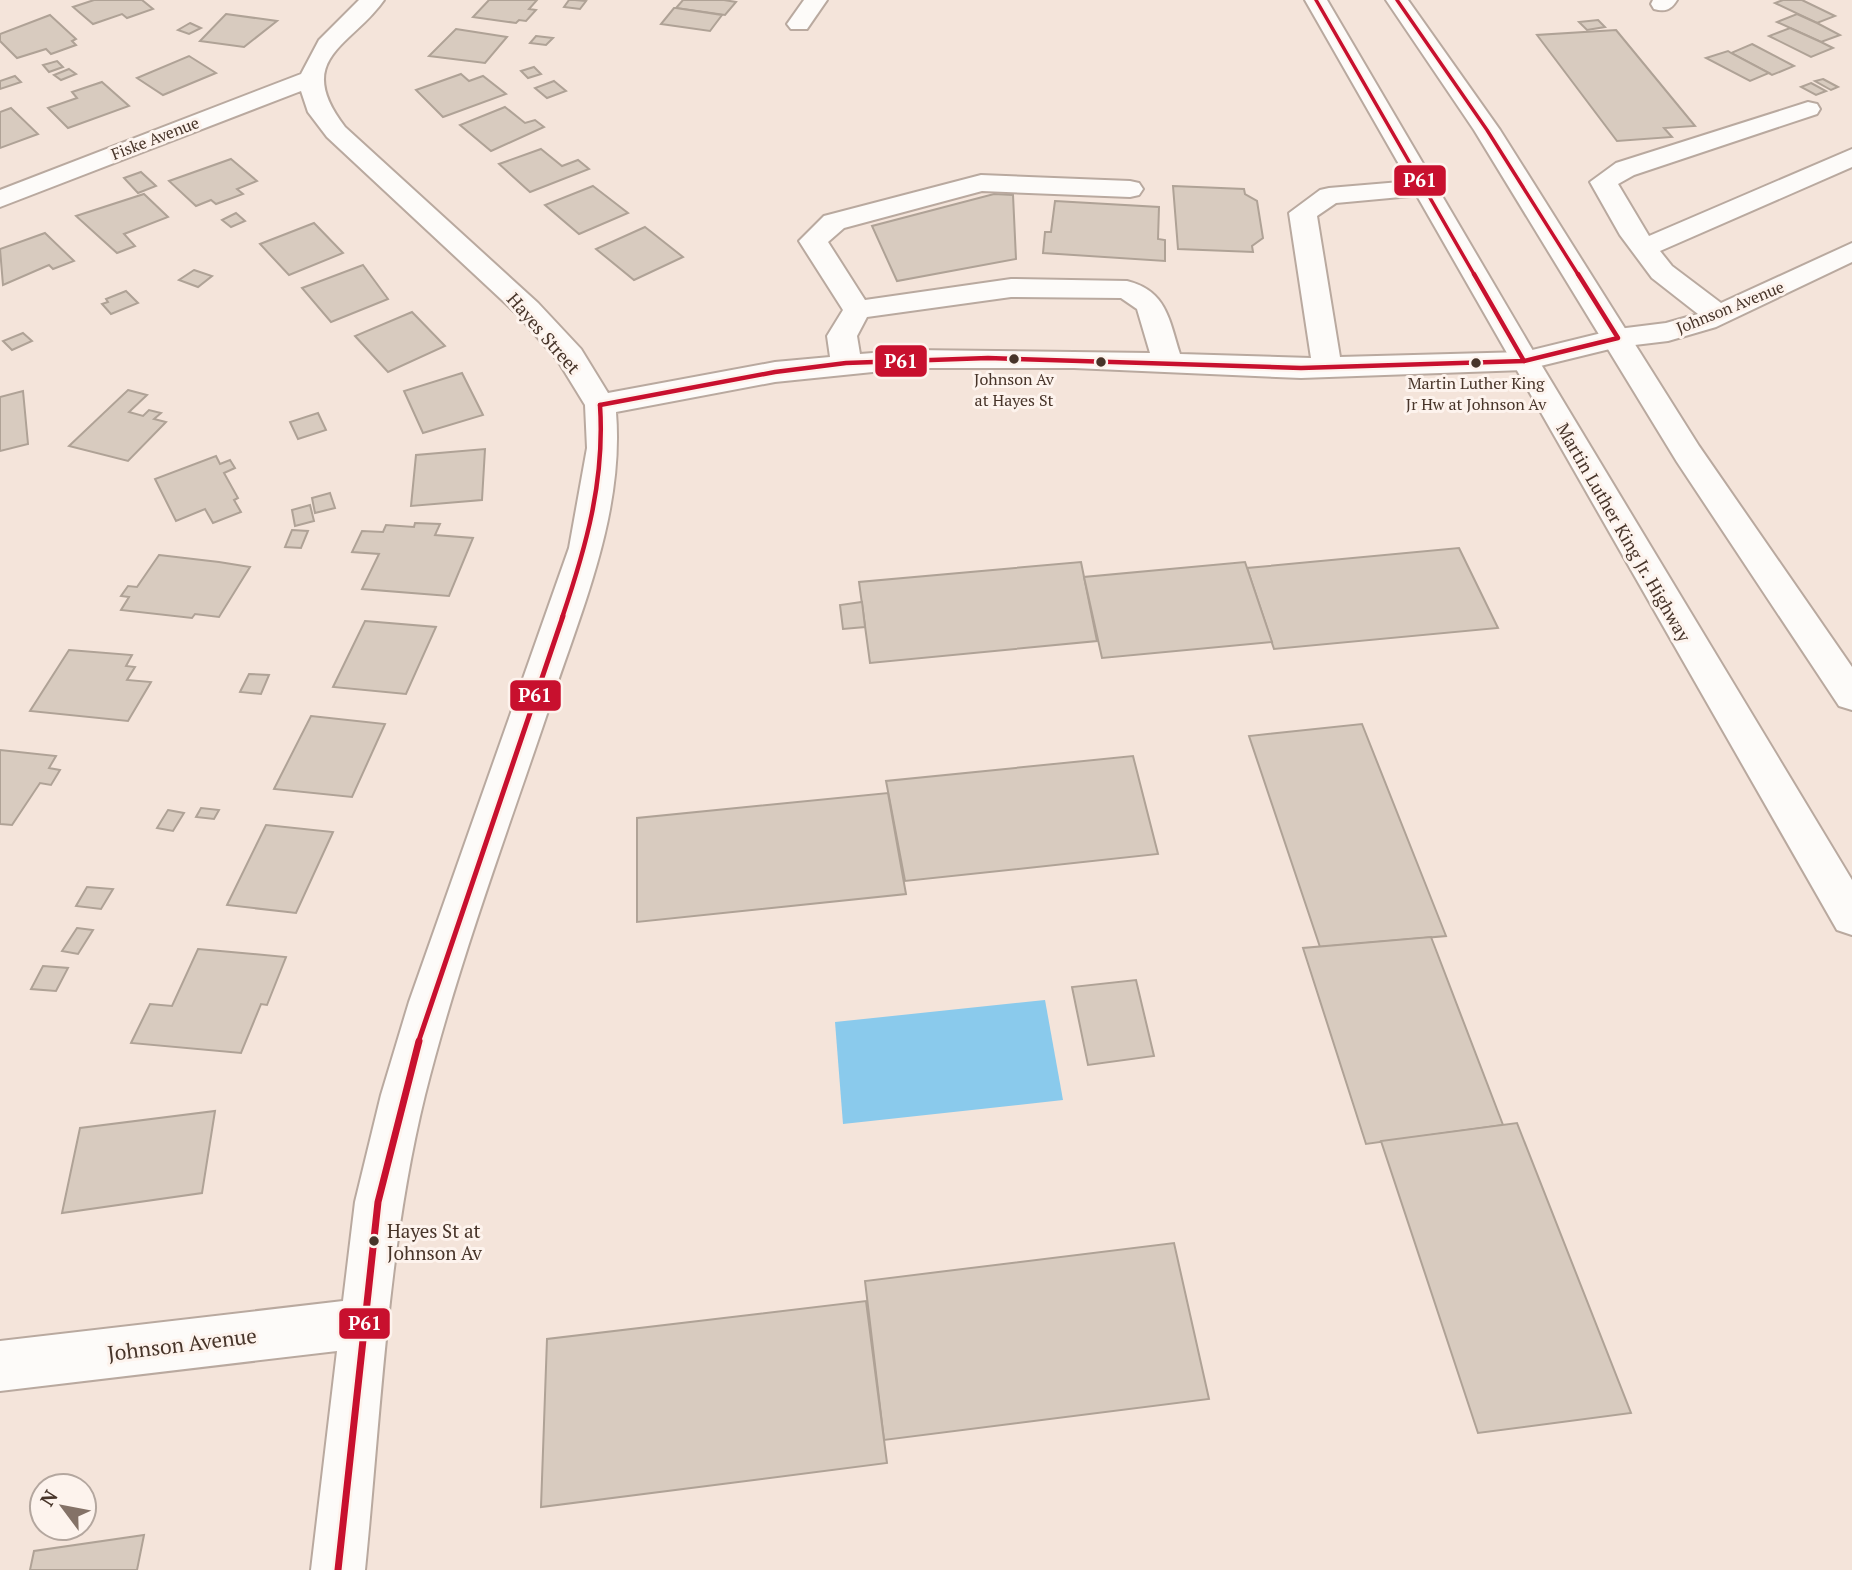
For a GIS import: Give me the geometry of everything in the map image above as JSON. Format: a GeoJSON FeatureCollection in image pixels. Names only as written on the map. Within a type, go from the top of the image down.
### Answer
{"type":"FeatureCollection","features":[{"type":"Feature","properties":{"kind":"street"},"geometry":{"type":"LineString","coordinates":[[311,79],[314,68],[331,40],[373,0]]}},
{"type":"Feature","properties":{"kind":"street"},"geometry":{"type":"LineString","coordinates":[[799,24],[816,0]]}},
{"type":"Feature","properties":{"kind":"street","name":"Martin Luther King Jr. Highway"},"geometry":{"type":"LineString","coordinates":[[1316,0],[1524,361],[1852,917]]}},
{"type":"Feature","properties":{"kind":"street"},"geometry":{"type":"LineString","coordinates":[[1397,0],[1487,130],[1688,454],[1852,695]]}},
{"type":"Feature","properties":{"kind":"street","name":"Fiske Avenue"},"geometry":{"type":"LineString","coordinates":[[0,199],[311,79]]}},
{"type":"Feature","properties":{"kind":"street","name":"Hayes Street"},"geometry":{"type":"LineString","coordinates":[[311,79],[313,103],[321,116],[528,309],[570,356],[600,405],[603,448],[586,548],[430,1002],[403,1095],[378,1202],[338,1570]]}},
{"type":"Feature","properties":{"kind":"street"},"geometry":{"type":"LineString","coordinates":[[1718,315],[1662,272],[1603,182],[1625,169],[1808,109]]}},
{"type":"Feature","properties":{"kind":"street"},"geometry":{"type":"LineString","coordinates":[[1644,248],[1852,157]]}},
{"type":"Feature","properties":{"kind":"street"},"geometry":{"type":"LineString","coordinates":[[857,310],[813,241],[834,222],[981,183],[1038,183],[1130,189]]}},
{"type":"Feature","properties":{"kind":"street"},"geometry":{"type":"LineString","coordinates":[[1327,368],[1303,213],[1329,197],[1424,188]]}},
{"type":"Feature","properties":{"kind":"street","name":"Johnson Avenue"},"geometry":{"type":"LineString","coordinates":[[600,405],[775,372],[846,363],[988,358],[1327,368],[1524,361],[1618,338],[1668,332],[1718,315],[1852,251]]}},
{"type":"Feature","properties":{"kind":"street"},"geometry":{"type":"LineString","coordinates":[[857,310],[1011,288],[1127,290],[1150,305],[1169,365]]}},
{"type":"Feature","properties":{"kind":"street"},"geometry":{"type":"LineString","coordinates":[[846,363],[842,336],[857,310]]}},
{"type":"Feature","properties":{"kind":"street","name":"Johnson Avenue"},"geometry":{"type":"LineString","coordinates":[[0,1366],[365,1323]]}},
{"type":"Feature","properties":{"kind":"water"},"geometry":{"type":"Polygon","coordinates":[[[1045,1000],[1063,1100],[843,1124],[835,1022],[1045,1000]]]}},
{"type":"Feature","properties":{"kind":"building"},"geometry":{"type":"Polygon","coordinates":[[[94,0],[142,0],[153,9],[127,18],[122,14],[93,24],[73,7],[94,0]]]}},
{"type":"Feature","properties":{"kind":"building"},"geometry":{"type":"Polygon","coordinates":[[[489,0],[537,0],[529,9],[536,10],[526,21],[519,20],[516,23],[473,17],[489,0]]]}},
{"type":"Feature","properties":{"kind":"building"},"geometry":{"type":"Polygon","coordinates":[[[569,0],[586,1],[580,9],[564,7],[569,0]]]}},
{"type":"Feature","properties":{"kind":"building"},"geometry":{"type":"Polygon","coordinates":[[[683,0],[736,2],[725,15],[676,8],[683,0]]]}},
{"type":"Feature","properties":{"kind":"building"},"geometry":{"type":"Polygon","coordinates":[[[1802,0],[1835,16],[1817,23],[1775,3],[1802,0]]]}},
{"type":"Feature","properties":{"kind":"building"},"geometry":{"type":"Polygon","coordinates":[[[674,8],[722,15],[710,31],[661,24],[674,8]]]}},
{"type":"Feature","properties":{"kind":"building"},"geometry":{"type":"Polygon","coordinates":[[[226,14],[277,21],[244,47],[200,41],[226,14]]]}},
{"type":"Feature","properties":{"kind":"building"},"geometry":{"type":"Polygon","coordinates":[[[1797,14],[1840,35],[1821,42],[1777,22],[1797,14]]]}},
{"type":"Feature","properties":{"kind":"building"},"geometry":{"type":"Polygon","coordinates":[[[50,15],[76,39],[72,41],[76,45],[51,54],[46,49],[17,58],[0,41],[0,34],[50,15]]]}},
{"type":"Feature","properties":{"kind":"building"},"geometry":{"type":"Polygon","coordinates":[[[1598,20],[1605,27],[1587,30],[1579,22],[1598,20]]]}},
{"type":"Feature","properties":{"kind":"building"},"geometry":{"type":"Polygon","coordinates":[[[190,23],[201,28],[189,34],[178,30],[190,23]]]}},
{"type":"Feature","properties":{"kind":"building"},"geometry":{"type":"Polygon","coordinates":[[[1790,28],[1833,48],[1811,57],[1769,36],[1790,28]]]}},
{"type":"Feature","properties":{"kind":"building"},"geometry":{"type":"Polygon","coordinates":[[[456,29],[507,37],[485,63],[429,56],[456,29]]]}},
{"type":"Feature","properties":{"kind":"building"},"geometry":{"type":"Polygon","coordinates":[[[1616,30],[1695,126],[1664,128],[1672,137],[1617,141],[1537,35],[1616,30]]]}},
{"type":"Feature","properties":{"kind":"building"},"geometry":{"type":"Polygon","coordinates":[[[536,36],[553,38],[546,45],[530,43],[536,36]]]}},
{"type":"Feature","properties":{"kind":"building"},"geometry":{"type":"Polygon","coordinates":[[[1752,44],[1794,66],[1772,75],[1731,53],[1752,44]]]}},
{"type":"Feature","properties":{"kind":"building"},"geometry":{"type":"Polygon","coordinates":[[[1728,51],[1769,73],[1750,81],[1706,58],[1728,51]]]}},
{"type":"Feature","properties":{"kind":"building"},"geometry":{"type":"Polygon","coordinates":[[[189,56],[216,73],[163,95],[137,78],[189,56]]]}},
{"type":"Feature","properties":{"kind":"building"},"geometry":{"type":"Polygon","coordinates":[[[57,61],[63,67],[49,72],[43,65],[57,61]]]}},
{"type":"Feature","properties":{"kind":"building"},"geometry":{"type":"Polygon","coordinates":[[[534,67],[541,74],[528,78],[521,71],[534,67]]]}},
{"type":"Feature","properties":{"kind":"building"},"geometry":{"type":"Polygon","coordinates":[[[69,69],[76,74],[61,80],[54,75],[69,69]]]}},
{"type":"Feature","properties":{"kind":"building"},"geometry":{"type":"Polygon","coordinates":[[[461,74],[469,81],[483,76],[506,94],[443,117],[416,90],[461,74]]]}},
{"type":"Feature","properties":{"kind":"building"},"geometry":{"type":"Polygon","coordinates":[[[15,76],[21,82],[0,89],[0,81],[15,76]]]}},
{"type":"Feature","properties":{"kind":"building"},"geometry":{"type":"Polygon","coordinates":[[[1823,79],[1838,87],[1831,90],[1815,81],[1823,79]]]}},
{"type":"Feature","properties":{"kind":"building"},"geometry":{"type":"Polygon","coordinates":[[[554,81],[566,91],[547,98],[535,88],[554,81]]]}},
{"type":"Feature","properties":{"kind":"building"},"geometry":{"type":"Polygon","coordinates":[[[102,82],[129,106],[68,128],[48,108],[77,98],[72,92],[102,82]]]}},
{"type":"Feature","properties":{"kind":"building"},"geometry":{"type":"Polygon","coordinates":[[[1811,83],[1826,91],[1816,95],[1801,87],[1811,83]]]}},
{"type":"Feature","properties":{"kind":"building"},"geometry":{"type":"Polygon","coordinates":[[[505,107],[525,123],[535,120],[544,127],[491,151],[460,125],[505,107]]]}},
{"type":"Feature","properties":{"kind":"building"},"geometry":{"type":"Polygon","coordinates":[[[11,108],[38,134],[0,148],[0,112],[11,108]]]}},
{"type":"Feature","properties":{"kind":"building"},"geometry":{"type":"Polygon","coordinates":[[[541,149],[562,166],[578,160],[589,169],[530,192],[499,164],[541,149]]]}},
{"type":"Feature","properties":{"kind":"building"},"geometry":{"type":"Polygon","coordinates":[[[231,159],[257,181],[237,189],[243,194],[216,204],[211,200],[196,206],[169,181],[231,159]]]}},
{"type":"Feature","properties":{"kind":"building"},"geometry":{"type":"Polygon","coordinates":[[[141,172],[156,186],[138,193],[124,178],[141,172]]]}},
{"type":"Feature","properties":{"kind":"building"},"geometry":{"type":"Polygon","coordinates":[[[593,186],[628,213],[579,234],[545,205],[593,186]]]}},
{"type":"Feature","properties":{"kind":"building"},"geometry":{"type":"Polygon","coordinates":[[[1173,186],[1244,189],[1245,194],[1257,201],[1263,238],[1252,246],[1253,252],[1178,249],[1173,186]]]}},
{"type":"Feature","properties":{"kind":"building"},"geometry":{"type":"Polygon","coordinates":[[[144,194],[168,217],[124,234],[135,246],[117,253],[76,216],[144,194]]]}},
{"type":"Feature","properties":{"kind":"building"},"geometry":{"type":"Polygon","coordinates":[[[994,194],[1013,195],[1016,259],[897,281],[872,226],[994,194]]]}},
{"type":"Feature","properties":{"kind":"building"},"geometry":{"type":"Polygon","coordinates":[[[1055,201],[1159,207],[1158,239],[1165,240],[1165,261],[1043,253],[1045,232],[1051,232],[1055,201]]]}},
{"type":"Feature","properties":{"kind":"building"},"geometry":{"type":"Polygon","coordinates":[[[236,213],[245,221],[231,227],[222,220],[236,213]]]}},
{"type":"Feature","properties":{"kind":"building"},"geometry":{"type":"Polygon","coordinates":[[[314,223],[343,253],[289,275],[260,244],[314,223]]]}},
{"type":"Feature","properties":{"kind":"building"},"geometry":{"type":"Polygon","coordinates":[[[645,227],[683,257],[634,280],[596,249],[645,227]]]}},
{"type":"Feature","properties":{"kind":"building"},"geometry":{"type":"Polygon","coordinates":[[[45,233],[74,261],[53,269],[49,265],[3,285],[0,249],[45,233]]]}},
{"type":"Feature","properties":{"kind":"building"},"geometry":{"type":"Polygon","coordinates":[[[363,265],[388,299],[331,322],[302,288],[363,265]]]}},
{"type":"Feature","properties":{"kind":"building"},"geometry":{"type":"Polygon","coordinates":[[[194,270],[212,276],[198,287],[179,280],[194,270]]]}},
{"type":"Feature","properties":{"kind":"building"},"geometry":{"type":"Polygon","coordinates":[[[126,291],[138,303],[111,314],[102,304],[108,302],[106,299],[126,291]]]}},
{"type":"Feature","properties":{"kind":"building"},"geometry":{"type":"Polygon","coordinates":[[[412,312],[445,346],[388,372],[355,336],[412,312]]]}},
{"type":"Feature","properties":{"kind":"building"},"geometry":{"type":"Polygon","coordinates":[[[23,333],[32,341],[12,350],[3,341],[23,333]]]}},
{"type":"Feature","properties":{"kind":"building"},"geometry":{"type":"Polygon","coordinates":[[[462,373],[483,415],[423,433],[404,391],[462,373]]]}},
{"type":"Feature","properties":{"kind":"building"},"geometry":{"type":"Polygon","coordinates":[[[128,390],[147,395],[129,412],[143,416],[149,410],[161,413],[154,419],[166,422],[128,461],[69,446],[128,390]]]}},
{"type":"Feature","properties":{"kind":"building"},"geometry":{"type":"Polygon","coordinates":[[[23,391],[28,444],[0,451],[0,397],[23,391]]]}},
{"type":"Feature","properties":{"kind":"building"},"geometry":{"type":"Polygon","coordinates":[[[318,413],[326,430],[298,439],[290,422],[318,413]]]}},
{"type":"Feature","properties":{"kind":"building"},"geometry":{"type":"Polygon","coordinates":[[[485,449],[482,500],[411,506],[416,455],[485,449]]]}},
{"type":"Feature","properties":{"kind":"building"},"geometry":{"type":"Polygon","coordinates":[[[216,456],[220,464],[230,460],[235,468],[224,473],[238,498],[234,500],[241,512],[213,523],[205,509],[176,521],[155,479],[216,456]]]}},
{"type":"Feature","properties":{"kind":"building"},"geometry":{"type":"Polygon","coordinates":[[[330,493],[335,508],[315,513],[312,498],[330,493]]]}},
{"type":"Feature","properties":{"kind":"building"},"geometry":{"type":"Polygon","coordinates":[[[310,505],[314,521],[295,526],[292,510],[310,505]]]}},
{"type":"Feature","properties":{"kind":"building"},"geometry":{"type":"Polygon","coordinates":[[[415,523],[440,524],[435,535],[473,538],[449,596],[362,589],[379,554],[352,552],[362,531],[383,532],[386,525],[414,527],[415,523]]]}},
{"type":"Feature","properties":{"kind":"building"},"geometry":{"type":"Polygon","coordinates":[[[292,530],[308,531],[301,548],[285,547],[292,530]]]}},
{"type":"Feature","properties":{"kind":"building"},"geometry":{"type":"Polygon","coordinates":[[[1459,548],[1498,628],[1274,649],[1247,568],[1459,548]]]}},
{"type":"Feature","properties":{"kind":"building"},"geometry":{"type":"Polygon","coordinates":[[[159,555],[250,567],[219,617],[195,614],[192,618],[121,610],[129,597],[121,596],[128,586],[137,587],[159,555]]]}},
{"type":"Feature","properties":{"kind":"building"},"geometry":{"type":"Polygon","coordinates":[[[1081,562],[1097,641],[870,663],[859,582],[1081,562]]]}},
{"type":"Feature","properties":{"kind":"building"},"geometry":{"type":"Polygon","coordinates":[[[1245,562],[1272,642],[1102,658],[1084,577],[1245,562]]]}},
{"type":"Feature","properties":{"kind":"building"},"geometry":{"type":"Polygon","coordinates":[[[862,602],[865,627],[843,629],[840,605],[862,602]]]}},
{"type":"Feature","properties":{"kind":"building"},"geometry":{"type":"Polygon","coordinates":[[[365,621],[436,627],[406,694],[333,687],[365,621]]]}},
{"type":"Feature","properties":{"kind":"building"},"geometry":{"type":"Polygon","coordinates":[[[69,650],[132,655],[126,666],[135,667],[127,680],[151,682],[128,721],[30,711],[69,650]]]}},
{"type":"Feature","properties":{"kind":"building"},"geometry":{"type":"Polygon","coordinates":[[[249,674],[269,675],[261,694],[240,692],[249,674]]]}},
{"type":"Feature","properties":{"kind":"building"},"geometry":{"type":"Polygon","coordinates":[[[311,716],[385,724],[352,797],[274,789],[311,716]]]}},
{"type":"Feature","properties":{"kind":"building"},"geometry":{"type":"Polygon","coordinates":[[[1362,724],[1446,936],[1320,947],[1249,736],[1362,724]]]}},
{"type":"Feature","properties":{"kind":"building"},"geometry":{"type":"Polygon","coordinates":[[[0,750],[56,756],[49,768],[60,770],[51,785],[40,783],[12,825],[0,824],[0,750]]]}},
{"type":"Feature","properties":{"kind":"building"},"geometry":{"type":"Polygon","coordinates":[[[1133,756],[1158,854],[905,881],[886,781],[1133,756]]]}},
{"type":"Feature","properties":{"kind":"building"},"geometry":{"type":"Polygon","coordinates":[[[888,793],[906,894],[637,922],[637,818],[888,793]]]}},
{"type":"Feature","properties":{"kind":"building"},"geometry":{"type":"Polygon","coordinates":[[[201,808],[219,810],[214,819],[196,817],[201,808]]]}},
{"type":"Feature","properties":{"kind":"building"},"geometry":{"type":"Polygon","coordinates":[[[168,810],[184,813],[173,831],[157,828],[168,810]]]}},
{"type":"Feature","properties":{"kind":"building"},"geometry":{"type":"Polygon","coordinates":[[[266,825],[333,832],[296,913],[227,905],[266,825]]]}},
{"type":"Feature","properties":{"kind":"building"},"geometry":{"type":"Polygon","coordinates":[[[87,887],[113,889],[101,909],[76,906],[87,887]]]}},
{"type":"Feature","properties":{"kind":"building"},"geometry":{"type":"Polygon","coordinates":[[[77,928],[93,930],[78,954],[62,951],[77,928]]]}},
{"type":"Feature","properties":{"kind":"building"},"geometry":{"type":"Polygon","coordinates":[[[1431,937],[1503,1125],[1366,1144],[1303,948],[1431,937]]]}},
{"type":"Feature","properties":{"kind":"building"},"geometry":{"type":"Polygon","coordinates":[[[198,949],[286,957],[267,1005],[261,1004],[241,1053],[131,1043],[150,1004],[172,1006],[198,949]]]}},
{"type":"Feature","properties":{"kind":"building"},"geometry":{"type":"Polygon","coordinates":[[[43,966],[68,968],[56,991],[31,989],[43,966]]]}},
{"type":"Feature","properties":{"kind":"building"},"geometry":{"type":"Polygon","coordinates":[[[1136,980],[1154,1056],[1088,1065],[1072,987],[1136,980]]]}},
{"type":"Feature","properties":{"kind":"building"},"geometry":{"type":"Polygon","coordinates":[[[215,1111],[202,1193],[62,1213],[80,1128],[215,1111]]]}},
{"type":"Feature","properties":{"kind":"building"},"geometry":{"type":"Polygon","coordinates":[[[1517,1123],[1631,1413],[1478,1433],[1381,1141],[1517,1123]]]}},
{"type":"Feature","properties":{"kind":"building"},"geometry":{"type":"Polygon","coordinates":[[[1174,1243],[1209,1399],[884,1440],[865,1281],[1174,1243]]]}},
{"type":"Feature","properties":{"kind":"building"},"geometry":{"type":"Polygon","coordinates":[[[866,1301],[887,1463],[541,1507],[547,1339],[866,1301]]]}},
{"type":"Feature","properties":{"kind":"building"},"geometry":{"type":"Polygon","coordinates":[[[144,1535],[137,1570],[30,1570],[34,1551],[144,1535]]]}},
{"type":"Feature","properties":{"kind":"transit line","name":"P61"},"geometry":{"type":"LineString","coordinates":[[1316,0],[1524,361]]}},
{"type":"Feature","properties":{"kind":"transit line","name":"P61"},"geometry":{"type":"LineString","coordinates":[[600,405],[775,372],[846,363],[988,358],[1301,368],[1524,361],[1618,338],[1487,130],[1397,0]]}},
{"type":"Feature","properties":{"kind":"transit line","name":"P61"},"geometry":{"type":"LineString","coordinates":[[338,1570],[378,1202],[403,1095],[430,1002],[586,548],[603,448],[600,405]]}},
{"type":"Feature","properties":{"kind":"place","name":"Johnson Av at Hayes St"},"geometry":{"type":"Point","coordinates":[1014,359]}},
{"type":"Feature","properties":{"kind":"place","name":"Martin Luther King Jr Hw at Johnson Av"},"geometry":{"type":"Point","coordinates":[1476,363]}},
{"type":"Feature","properties":{"kind":"place","name":"Hayes St at Johnson Av"},"geometry":{"type":"Point","coordinates":[374,1241]}}]}
